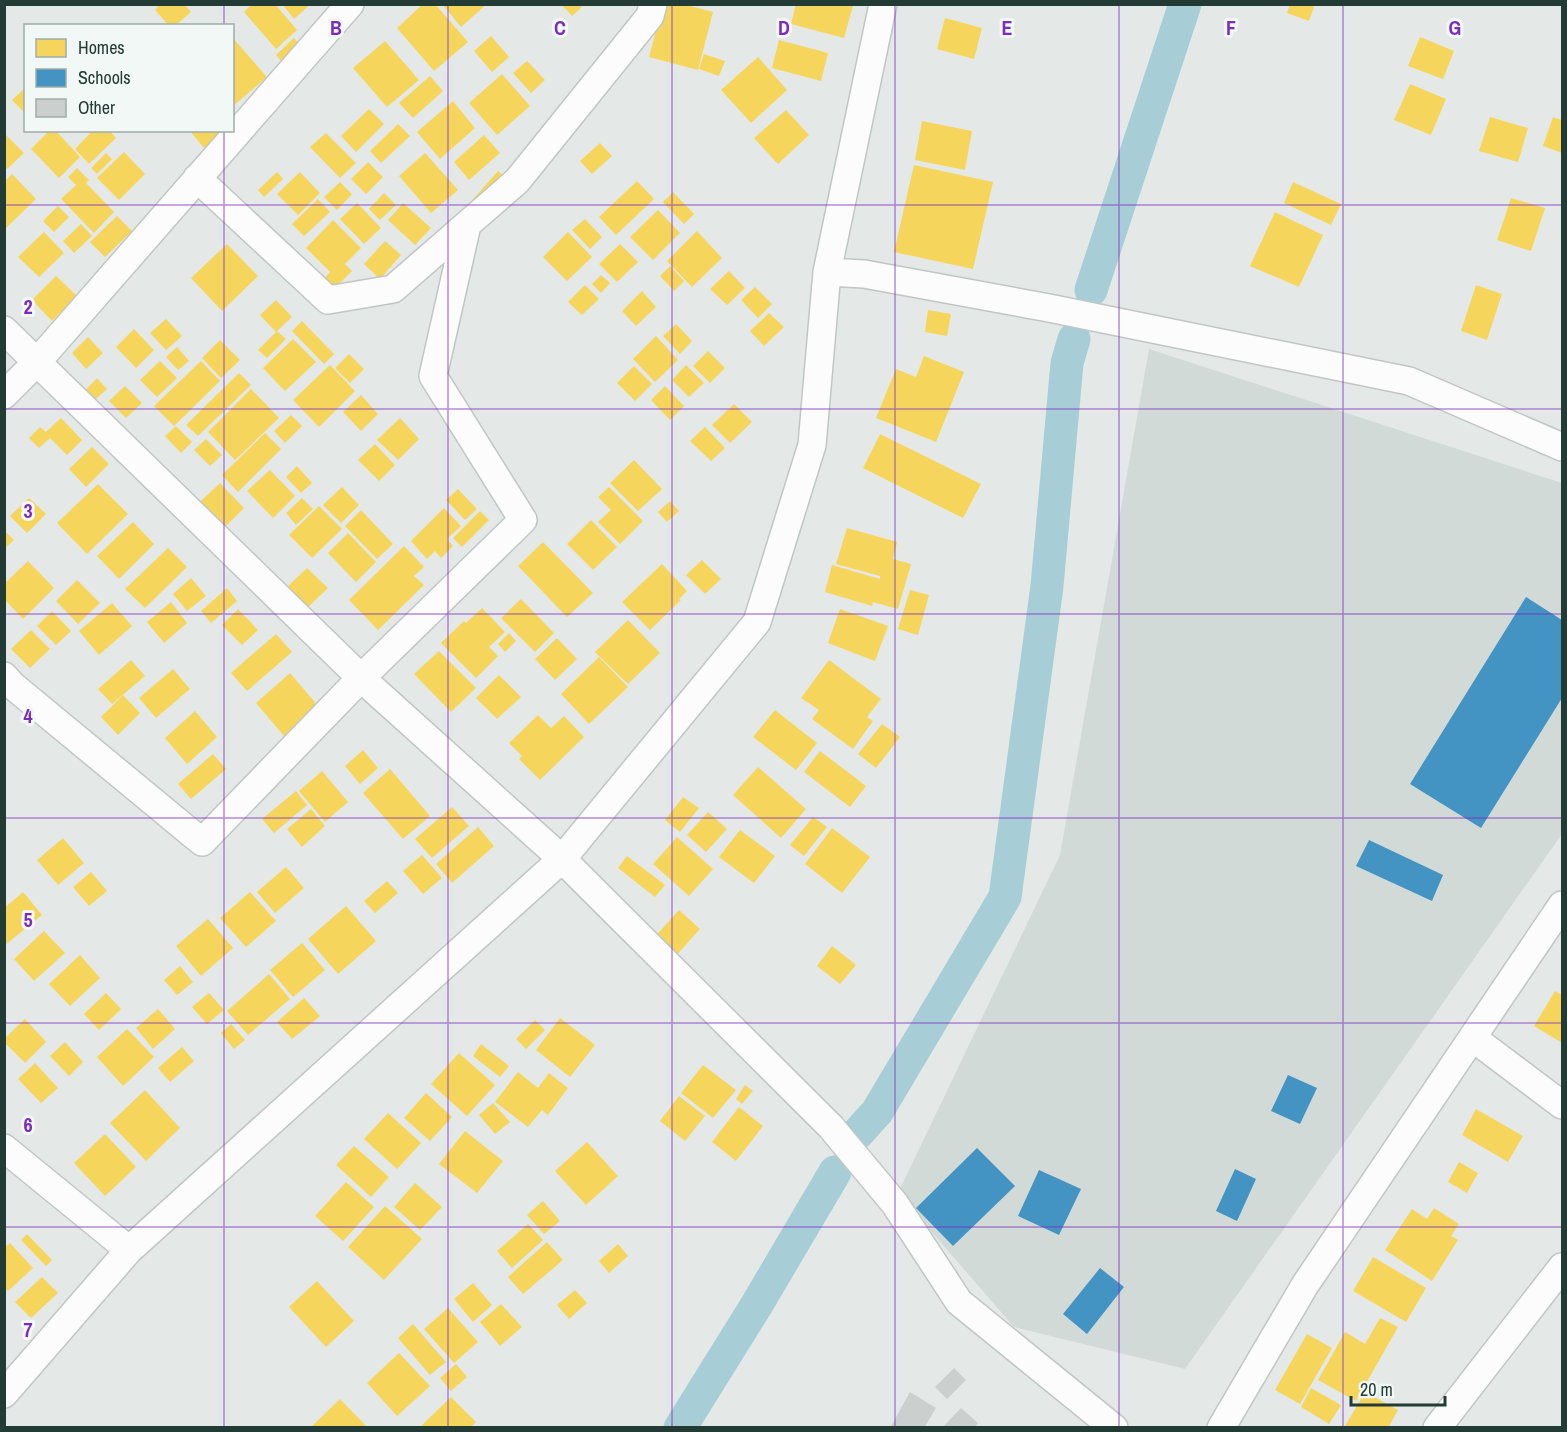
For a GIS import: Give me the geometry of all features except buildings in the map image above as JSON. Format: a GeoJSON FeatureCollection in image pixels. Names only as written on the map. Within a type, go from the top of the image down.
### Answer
{"type":"FeatureCollection","features":[{"type":"Feature","properties":{"kind":"street"},"geometry":{"type":"LineString","coordinates":[[4,395],[37,362],[350,4]]}},
{"type":"Feature","properties":{"kind":"street"},"geometry":{"type":"LineString","coordinates":[[197,178],[328,300],[393,289],[517,181],[650,16],[653,4]]}},
{"type":"Feature","properties":{"kind":"street"},"geometry":{"type":"LineString","coordinates":[[4,1394],[129,1250],[562,859],[758,622],[812,445],[827,272],[883,4]]}},
{"type":"Feature","properties":{"kind":"street"},"geometry":{"type":"LineString","coordinates":[[7,685],[202,842],[361,678],[523,520],[433,376],[467,225]]}},
{"type":"Feature","properties":{"kind":"street"},"geometry":{"type":"LineString","coordinates":[[827,272],[864,274],[1049,308],[1409,381],[1563,447]]}},
{"type":"Feature","properties":{"kind":"street"},"geometry":{"type":"LineString","coordinates":[[4,330],[361,678],[562,859],[831,1127],[895,1204],[959,1302],[1114,1428]]}},
{"type":"Feature","properties":{"kind":"street"},"geometry":{"type":"LineString","coordinates":[[1221,1428],[1305,1286],[1563,905]]}},
{"type":"Feature","properties":{"kind":"street"},"geometry":{"type":"LineString","coordinates":[[1473,1038],[1563,1105]]}},
{"type":"Feature","properties":{"kind":"street"},"geometry":{"type":"LineString","coordinates":[[4,1148],[129,1250]]}},
{"type":"Feature","properties":{"kind":"street"},"geometry":{"type":"LineString","coordinates":[[1437,1428],[1563,1267]]}},
{"type":"Feature","properties":{"kind":"shaded area"},"geometry":{"type":"Polygon","coordinates":[[[1149,349],[1562,483],[1562,834],[1185,1369],[1014,1327],[898,1193],[1060,855],[1149,349]]]}},
{"type":"Feature","properties":{"kind":"waterway"},"geometry":{"type":"LineString","coordinates":[[1091,290],[1185,4]]}},
{"type":"Feature","properties":{"kind":"waterway"},"geometry":{"type":"LineString","coordinates":[[857,1134],[877,1112],[1005,897],[1047,586],[1067,363],[1074,339]]}},
{"type":"Feature","properties":{"kind":"waterway"},"geometry":{"type":"LineString","coordinates":[[680,1428],[756,1306],[835,1172]]}}]}
